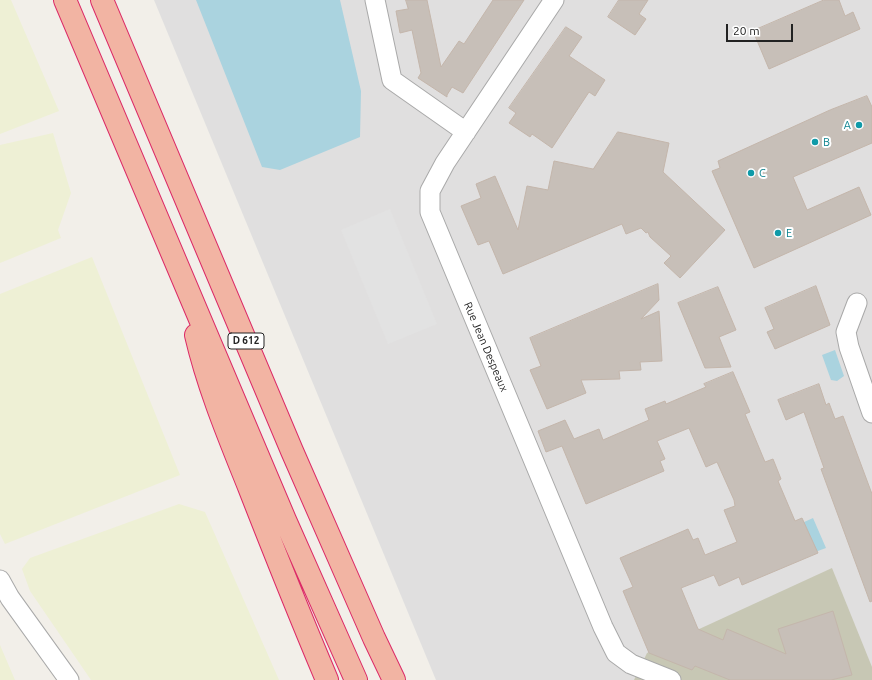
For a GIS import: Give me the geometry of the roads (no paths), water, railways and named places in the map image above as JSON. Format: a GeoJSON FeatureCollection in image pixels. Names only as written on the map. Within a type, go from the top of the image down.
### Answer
{"type":"FeatureCollection","features":[{"type":"Feature","properties":{"kind":"highway","name":"D 612"},"geometry":{"type":"LineString","coordinates":[[65,0],[285,520],[356,680]]}},
{"type":"Feature","properties":{"kind":"highway","name":"D 612"},"geometry":{"type":"LineString","coordinates":[[102,0],[292,451],[394,680]]}},
{"type":"Feature","properties":{"kind":"highway"},"geometry":{"type":"LineString","coordinates":[[183,278],[203,367],[302,622],[327,680]]}},
{"type":"Feature","properties":{"kind":"street"},"geometry":{"type":"LineString","coordinates":[[376,0],[392,80],[466,132]]}},
{"type":"Feature","properties":{"kind":"street","name":"Rue Jean Despeaux"},"geometry":{"type":"LineString","coordinates":[[554,0],[445,164],[430,191],[430,212],[603,627],[616,652],[631,664],[671,680]]}},
{"type":"Feature","properties":{"kind":"street"},"geometry":{"type":"LineString","coordinates":[[857,303],[846,332],[849,346],[872,413]]}},
{"type":"Feature","properties":{"kind":"street"},"geometry":{"type":"LineString","coordinates":[[0,580],[10,598],[70,680]]}},
{"type":"Feature","properties":{"kind":"water"},"geometry":{"type":"Polygon","coordinates":[[[196,0],[340,0],[361,91],[360,137],[280,170],[262,167],[196,0]]]}},
{"type":"Feature","properties":{"kind":"water"},"geometry":{"type":"Polygon","coordinates":[[[835,350],[844,376],[837,381],[831,380],[822,355],[835,350]]]}},
{"type":"Feature","properties":{"kind":"water"},"geometry":{"type":"Polygon","coordinates":[[[813,518],[826,548],[815,552],[802,523],[813,518]]]}},
{"type":"Feature","properties":{"kind":"place","name":"A"},"geometry":{"type":"Point","coordinates":[859,125]}},
{"type":"Feature","properties":{"kind":"place","name":"B"},"geometry":{"type":"Point","coordinates":[815,142]}},
{"type":"Feature","properties":{"kind":"place","name":"C"},"geometry":{"type":"Point","coordinates":[751,173]}},
{"type":"Feature","properties":{"kind":"place","name":"E"},"geometry":{"type":"Point","coordinates":[778,233]}}]}
